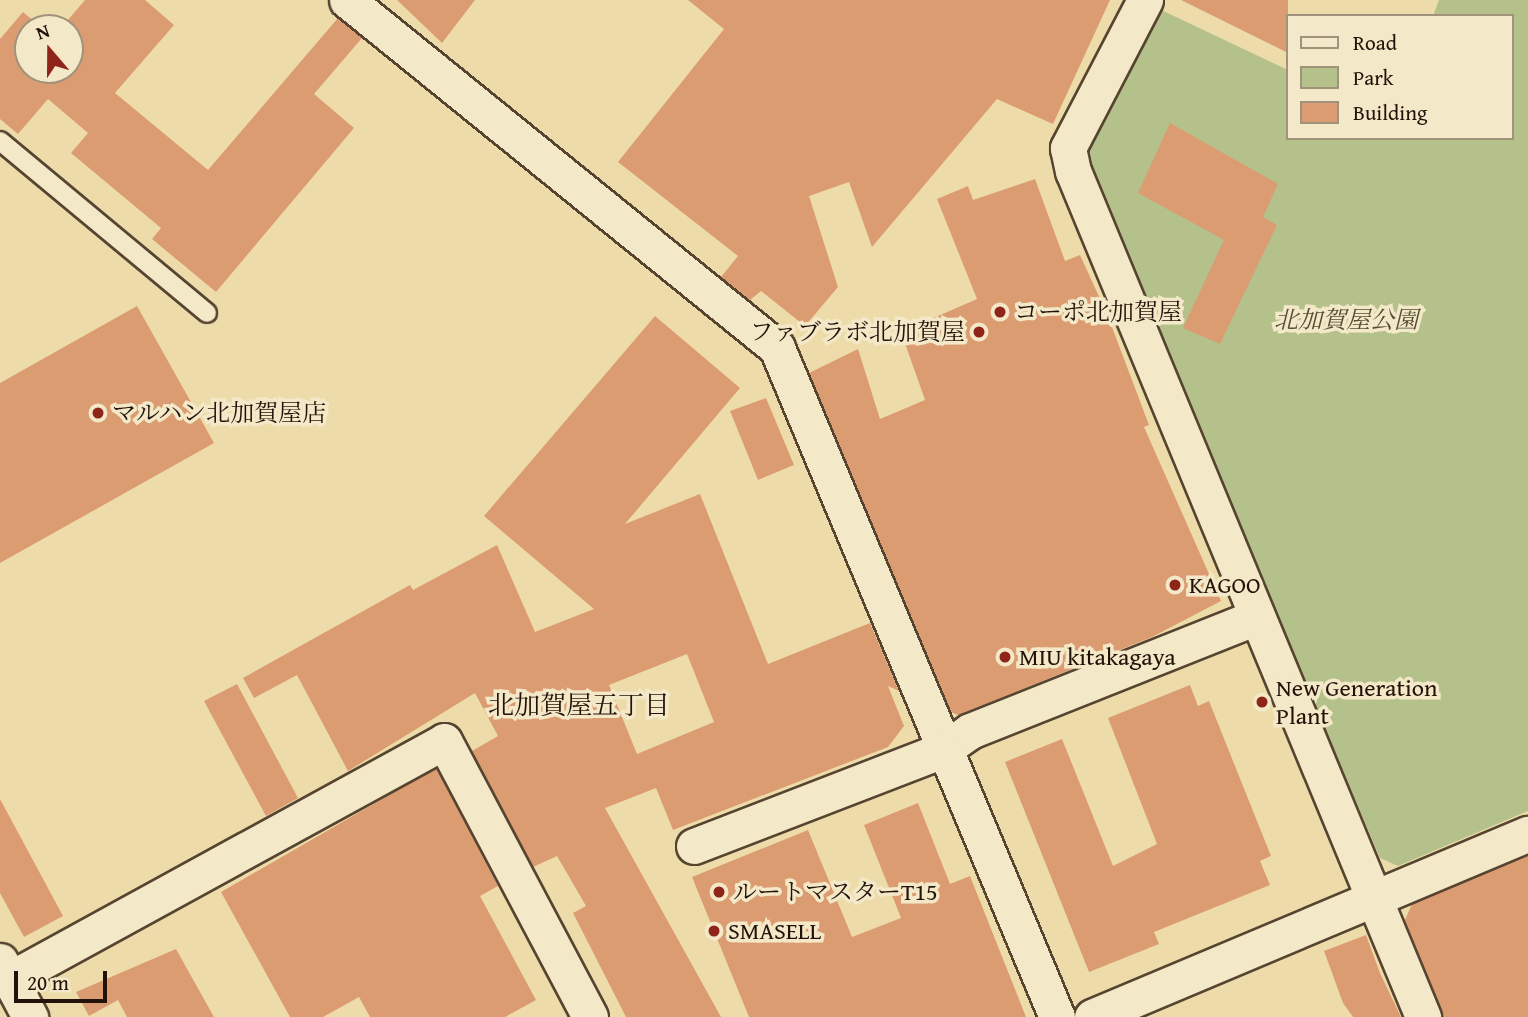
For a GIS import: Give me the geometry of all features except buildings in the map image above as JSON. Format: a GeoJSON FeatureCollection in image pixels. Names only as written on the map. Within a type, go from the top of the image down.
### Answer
{"type":"FeatureCollection","features":[{"type":"Feature","properties":{"kind":"street"},"geometry":{"type":"LineString","coordinates":[[347,0],[777,348],[1056,1017]]}},
{"type":"Feature","properties":{"kind":"street"},"geometry":{"type":"LineString","coordinates":[[1145,0],[1068,149],[1257,617],[1423,1017]]}},
{"type":"Feature","properties":{"kind":"street"},"geometry":{"type":"LineString","coordinates":[[695,846],[943,750],[970,731],[1257,617]]}},
{"type":"Feature","properties":{"kind":"street"},"geometry":{"type":"LineString","coordinates":[[30,1017],[5,970],[444,741],[590,1017]]}},
{"type":"Feature","properties":{"kind":"street"},"geometry":{"type":"LineString","coordinates":[[1092,1017],[1528,834]]}},
{"type":"Feature","properties":{"kind":"lane"},"geometry":{"type":"LineString","coordinates":[[0,141],[207,313]]}},
{"type":"Feature","properties":{"kind":"green space","name":"北加賀屋公園"},"geometry":{"type":"Polygon","coordinates":[[[1439,0],[1528,0],[1528,811],[1398,866],[1380,858],[1078,148],[1155,7],[1286,69],[1286,140],[1514,140],[1514,14],[1434,14],[1439,0]]]}},
{"type":"Feature","properties":{"kind":"place","name":"コーポ北加賀屋"},"geometry":{"type":"Point","coordinates":[1000,312]}},
{"type":"Feature","properties":{"kind":"place","name":"ファブラボ北加賀屋"},"geometry":{"type":"Point","coordinates":[979,332]}},
{"type":"Feature","properties":{"kind":"place","name":"マルハン北加賀屋店"},"geometry":{"type":"Point","coordinates":[98,413]}},
{"type":"Feature","properties":{"kind":"place","name":"KAGOO"},"geometry":{"type":"Point","coordinates":[1175,585]}},
{"type":"Feature","properties":{"kind":"place","name":"MIU kitakagaya"},"geometry":{"type":"Point","coordinates":[1005,657]}},
{"type":"Feature","properties":{"kind":"place","name":"New Generation Plant"},"geometry":{"type":"Point","coordinates":[1262,702]}},
{"type":"Feature","properties":{"kind":"place","name":"ルートマスターT15"},"geometry":{"type":"Point","coordinates":[719,892]}},
{"type":"Feature","properties":{"kind":"place","name":"SMASELL"},"geometry":{"type":"Point","coordinates":[714,931]}},
{"type":"Feature","properties":{"kind":"district","name":"北加賀屋五丁目"},"geometry":{"type":"Point","coordinates":[579,705]}}]}
